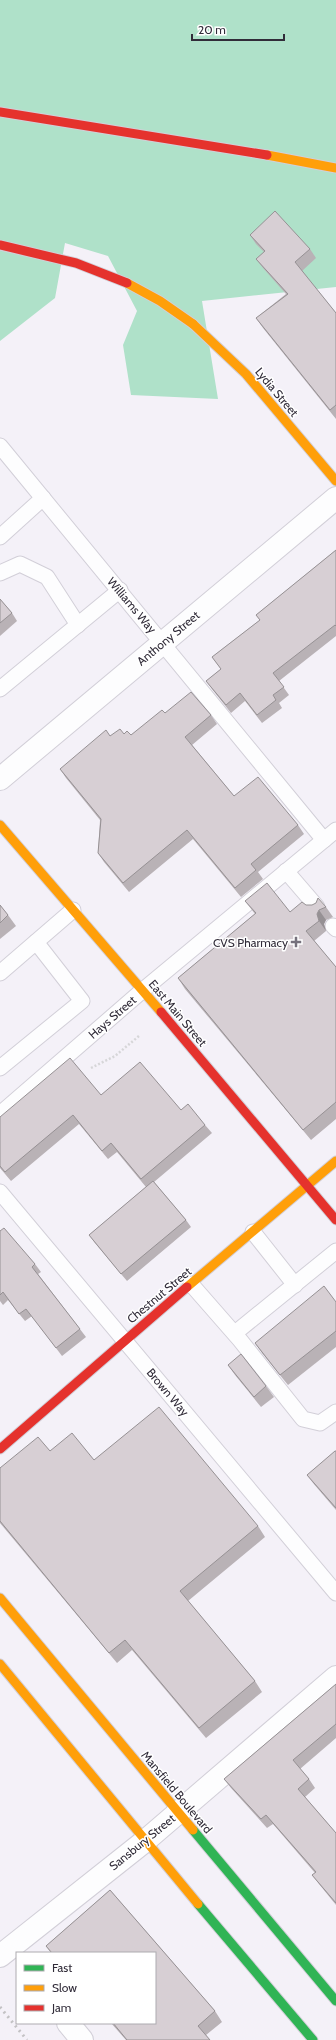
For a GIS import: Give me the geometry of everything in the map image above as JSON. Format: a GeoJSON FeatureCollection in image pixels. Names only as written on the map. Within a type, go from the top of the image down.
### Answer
{"type":"FeatureCollection","features":[{"type":"Feature","properties":{"kind":"main road"},"geometry":{"type":"LineString","coordinates":[[0,112],[297,160],[336,168]]}},
{"type":"Feature","properties":{"kind":"main road","name":"Lydia Street"},"geometry":{"type":"LineString","coordinates":[[0,245],[67,261],[101,271],[133,285],[193,324],[246,374],[336,481]]}},
{"type":"Feature","properties":{"kind":"main road","name":"East Main Street"},"geometry":{"type":"LineString","coordinates":[[0,825],[72,910],[143,990],[336,1220]]}},
{"type":"Feature","properties":{"kind":"main road","name":"Chestnut Street"},"geometry":{"type":"LineString","coordinates":[[0,1449],[124,1340],[336,1161]]}},
{"type":"Feature","properties":{"kind":"main road","name":"Mansfield Boulevard"},"geometry":{"type":"LineString","coordinates":[[0,1598],[336,2001]]}},
{"type":"Feature","properties":{"kind":"main road"},"geometry":{"type":"LineString","coordinates":[[0,1664],[145,1841],[313,2040]]}},
{"type":"Feature","properties":{"kind":"street","name":"Anthony Street"},"geometry":{"type":"LineString","coordinates":[[0,779],[336,498]]}},
{"type":"Feature","properties":{"kind":"street","name":"Sansbury Street"},"geometry":{"type":"LineString","coordinates":[[6,1953],[145,1841],[336,1677]]}},
{"type":"Feature","properties":{"kind":"street"},"geometry":{"type":"LineString","coordinates":[[69,2024],[82,2040]]}},
{"type":"Feature","properties":{"kind":"lane","name":"Williams Way"},"geometry":{"type":"LineString","coordinates":[[0,446],[163,642],[324,840]]}},
{"type":"Feature","properties":{"kind":"lane"},"geometry":{"type":"LineString","coordinates":[[0,537],[43,498]]}},
{"type":"Feature","properties":{"kind":"lane"},"geometry":{"type":"LineString","coordinates":[[0,573],[20,564],[47,577],[78,625]]}},
{"type":"Feature","properties":{"kind":"lane"},"geometry":{"type":"LineString","coordinates":[[0,689],[120,590]]}},
{"type":"Feature","properties":{"kind":"lane","name":"Hays Street"},"geometry":{"type":"LineString","coordinates":[[0,1114],[143,990],[336,830]]}},
{"type":"Feature","properties":{"kind":"lane"},"geometry":{"type":"LineString","coordinates":[[286,871],[317,907]]}},
{"type":"Feature","properties":{"kind":"lane"},"geometry":{"type":"LineString","coordinates":[[0,973],[72,910]]}},
{"type":"Feature","properties":{"kind":"lane"},"geometry":{"type":"LineString","coordinates":[[0,1068],[82,1001],[36,942]]}},
{"type":"Feature","properties":{"kind":"lane","name":"Brown Way"},"geometry":{"type":"LineString","coordinates":[[0,1192],[336,1593]]}},
{"type":"Feature","properties":{"kind":"lane"},"geometry":{"type":"LineString","coordinates":[[253,1232],[295,1285]]}},
{"type":"Feature","properties":{"kind":"lane"},"geometry":{"type":"LineString","coordinates":[[235,1333],[336,1251]]}},
{"type":"Feature","properties":{"kind":"lane"},"geometry":{"type":"LineString","coordinates":[[191,1284],[235,1333],[303,1420],[320,1423],[336,1412]]}},
{"type":"Feature","properties":{"kind":"path"},"geometry":{"type":"LineString","coordinates":[[85,1069],[95,1067],[115,1056],[139,1036]]}},
{"type":"Feature","properties":{"kind":"green space"},"geometry":{"type":"Polygon","coordinates":[[[0,0],[336,0],[336,287],[202,301],[218,399],[131,395],[123,345],[137,311],[108,256],[65,243],[55,298],[0,341],[0,0]]]}},
{"type":"Feature","properties":{"kind":"building"},"geometry":{"type":"Polygon","coordinates":[[[275,211],[310,249],[295,262],[336,313],[336,405],[330,410],[256,318],[288,294],[256,259],[265,251],[250,235],[275,211]]]}},
{"type":"Feature","properties":{"kind":"building"},"geometry":{"type":"Polygon","coordinates":[[[336,550],[336,626],[335,625],[273,673],[284,687],[273,695],[276,700],[257,715],[240,693],[226,705],[206,681],[221,669],[212,657],[260,620],[256,615],[336,550]]]}},
{"type":"Feature","properties":{"kind":"building"},"geometry":{"type":"Polygon","coordinates":[[[0,599],[12,613],[0,623],[0,599]]]}},
{"type":"Feature","properties":{"kind":"building"},"geometry":{"type":"Polygon","coordinates":[[[191,692],[211,715],[185,737],[234,796],[258,777],[298,825],[251,864],[256,870],[235,888],[187,830],[123,883],[98,853],[101,819],[60,769],[106,730],[110,736],[120,729],[124,734],[127,731],[131,735],[162,710],[165,713],[191,692]]]}},
{"type":"Feature","properties":{"kind":"building","name":"CVS Pharmacy"},"geometry":{"type":"Polygon","coordinates":[[[267,883],[290,912],[302,902],[306,905],[316,903],[318,898],[326,907],[319,910],[317,914],[319,921],[306,931],[336,967],[336,1102],[303,1130],[178,978],[256,913],[245,901],[267,883]]]}},
{"type":"Feature","properties":{"kind":"building"},"geometry":{"type":"Polygon","coordinates":[[[0,905],[8,915],[0,923],[0,905]]]}},
{"type":"Feature","properties":{"kind":"building"},"geometry":{"type":"Polygon","coordinates":[[[70,1058],[101,1095],[140,1062],[181,1110],[188,1104],[205,1125],[141,1179],[111,1143],[102,1151],[73,1115],[5,1172],[0,1166],[0,1117],[70,1058]]]}},
{"type":"Feature","properties":{"kind":"building"},"geometry":{"type":"Polygon","coordinates":[[[153,1181],[186,1220],[121,1274],[89,1235],[153,1181]]]}},
{"type":"Feature","properties":{"kind":"building"},"geometry":{"type":"Polygon","coordinates":[[[4,1228],[35,1264],[32,1267],[80,1329],[56,1348],[26,1309],[19,1314],[3,1292],[0,1295],[0,1231],[4,1228]]]}},
{"type":"Feature","properties":{"kind":"building"},"geometry":{"type":"Polygon","coordinates":[[[324,1286],[336,1302],[336,1331],[280,1375],[255,1343],[324,1286]]]}},
{"type":"Feature","properties":{"kind":"building"},"geometry":{"type":"Polygon","coordinates":[[[241,1354],[266,1386],[254,1397],[228,1365],[241,1354]]]}},
{"type":"Feature","properties":{"kind":"building"},"geometry":{"type":"Polygon","coordinates":[[[159,1407],[258,1526],[180,1591],[255,1681],[199,1728],[125,1640],[109,1653],[0,1521],[0,1468],[38,1437],[50,1451],[72,1433],[94,1460],[159,1407]]]}},
{"type":"Feature","properties":{"kind":"building"},"geometry":{"type":"Polygon","coordinates":[[[336,1451],[336,1508],[307,1475],[336,1451]]]}},
{"type":"Feature","properties":{"kind":"building"},"geometry":{"type":"Polygon","coordinates":[[[336,1684],[336,1724],[293,1760],[309,1779],[298,1789],[336,1833],[336,1903],[312,1875],[316,1872],[266,1815],[261,1819],[224,1779],[336,1684]]]}},
{"type":"Feature","properties":{"kind":"building"},"geometry":{"type":"Polygon","coordinates":[[[110,1890],[215,2011],[198,2026],[210,2040],[127,2040],[114,2024],[156,2024],[156,1952],[51,1952],[46,1946],[110,1890]]]}},
{"type":"Feature","properties":{"kind":"railway"},"geometry":{"type":"LineString","coordinates":[[0,2007],[27,2040]]}},
{"type":"Feature","properties":{"kind":"traffic: fast"},"geometry":{"type":"LineString","coordinates":[[193,1830],[336,2001]]}},
{"type":"Feature","properties":{"kind":"traffic: fast"},"geometry":{"type":"LineString","coordinates":[[198,1904],[313,2040]]}},
{"type":"Feature","properties":{"kind":"traffic: slow"},"geometry":{"type":"LineString","coordinates":[[267,155],[336,168]]}},
{"type":"Feature","properties":{"kind":"traffic: slow"},"geometry":{"type":"LineString","coordinates":[[127,283],[160,301],[193,324]]}},
{"type":"Feature","properties":{"kind":"traffic: slow"},"geometry":{"type":"LineString","coordinates":[[193,324],[246,374],[336,481]]}},
{"type":"Feature","properties":{"kind":"traffic: slow"},"geometry":{"type":"LineString","coordinates":[[0,825],[161,1012]]}},
{"type":"Feature","properties":{"kind":"traffic: slow"},"geometry":{"type":"LineString","coordinates":[[187,1287],[336,1161]]}},
{"type":"Feature","properties":{"kind":"traffic: slow"},"geometry":{"type":"LineString","coordinates":[[0,1598],[193,1830]]}},
{"type":"Feature","properties":{"kind":"traffic: slow"},"geometry":{"type":"LineString","coordinates":[[0,1664],[198,1904]]}},
{"type":"Feature","properties":{"kind":"traffic: jam"},"geometry":{"type":"LineString","coordinates":[[0,112],[267,155]]}},
{"type":"Feature","properties":{"kind":"traffic: jam"},"geometry":{"type":"LineString","coordinates":[[0,245],[76,263],[127,283]]}},
{"type":"Feature","properties":{"kind":"traffic: jam"},"geometry":{"type":"LineString","coordinates":[[161,1012],[336,1220]]}},
{"type":"Feature","properties":{"kind":"traffic: jam"},"geometry":{"type":"LineString","coordinates":[[0,1449],[187,1287]]}},
{"type":"Feature","properties":{"kind":"place","name":"CVS Pharmacy"},"geometry":{"type":"Point","coordinates":[296,942]}}]}
